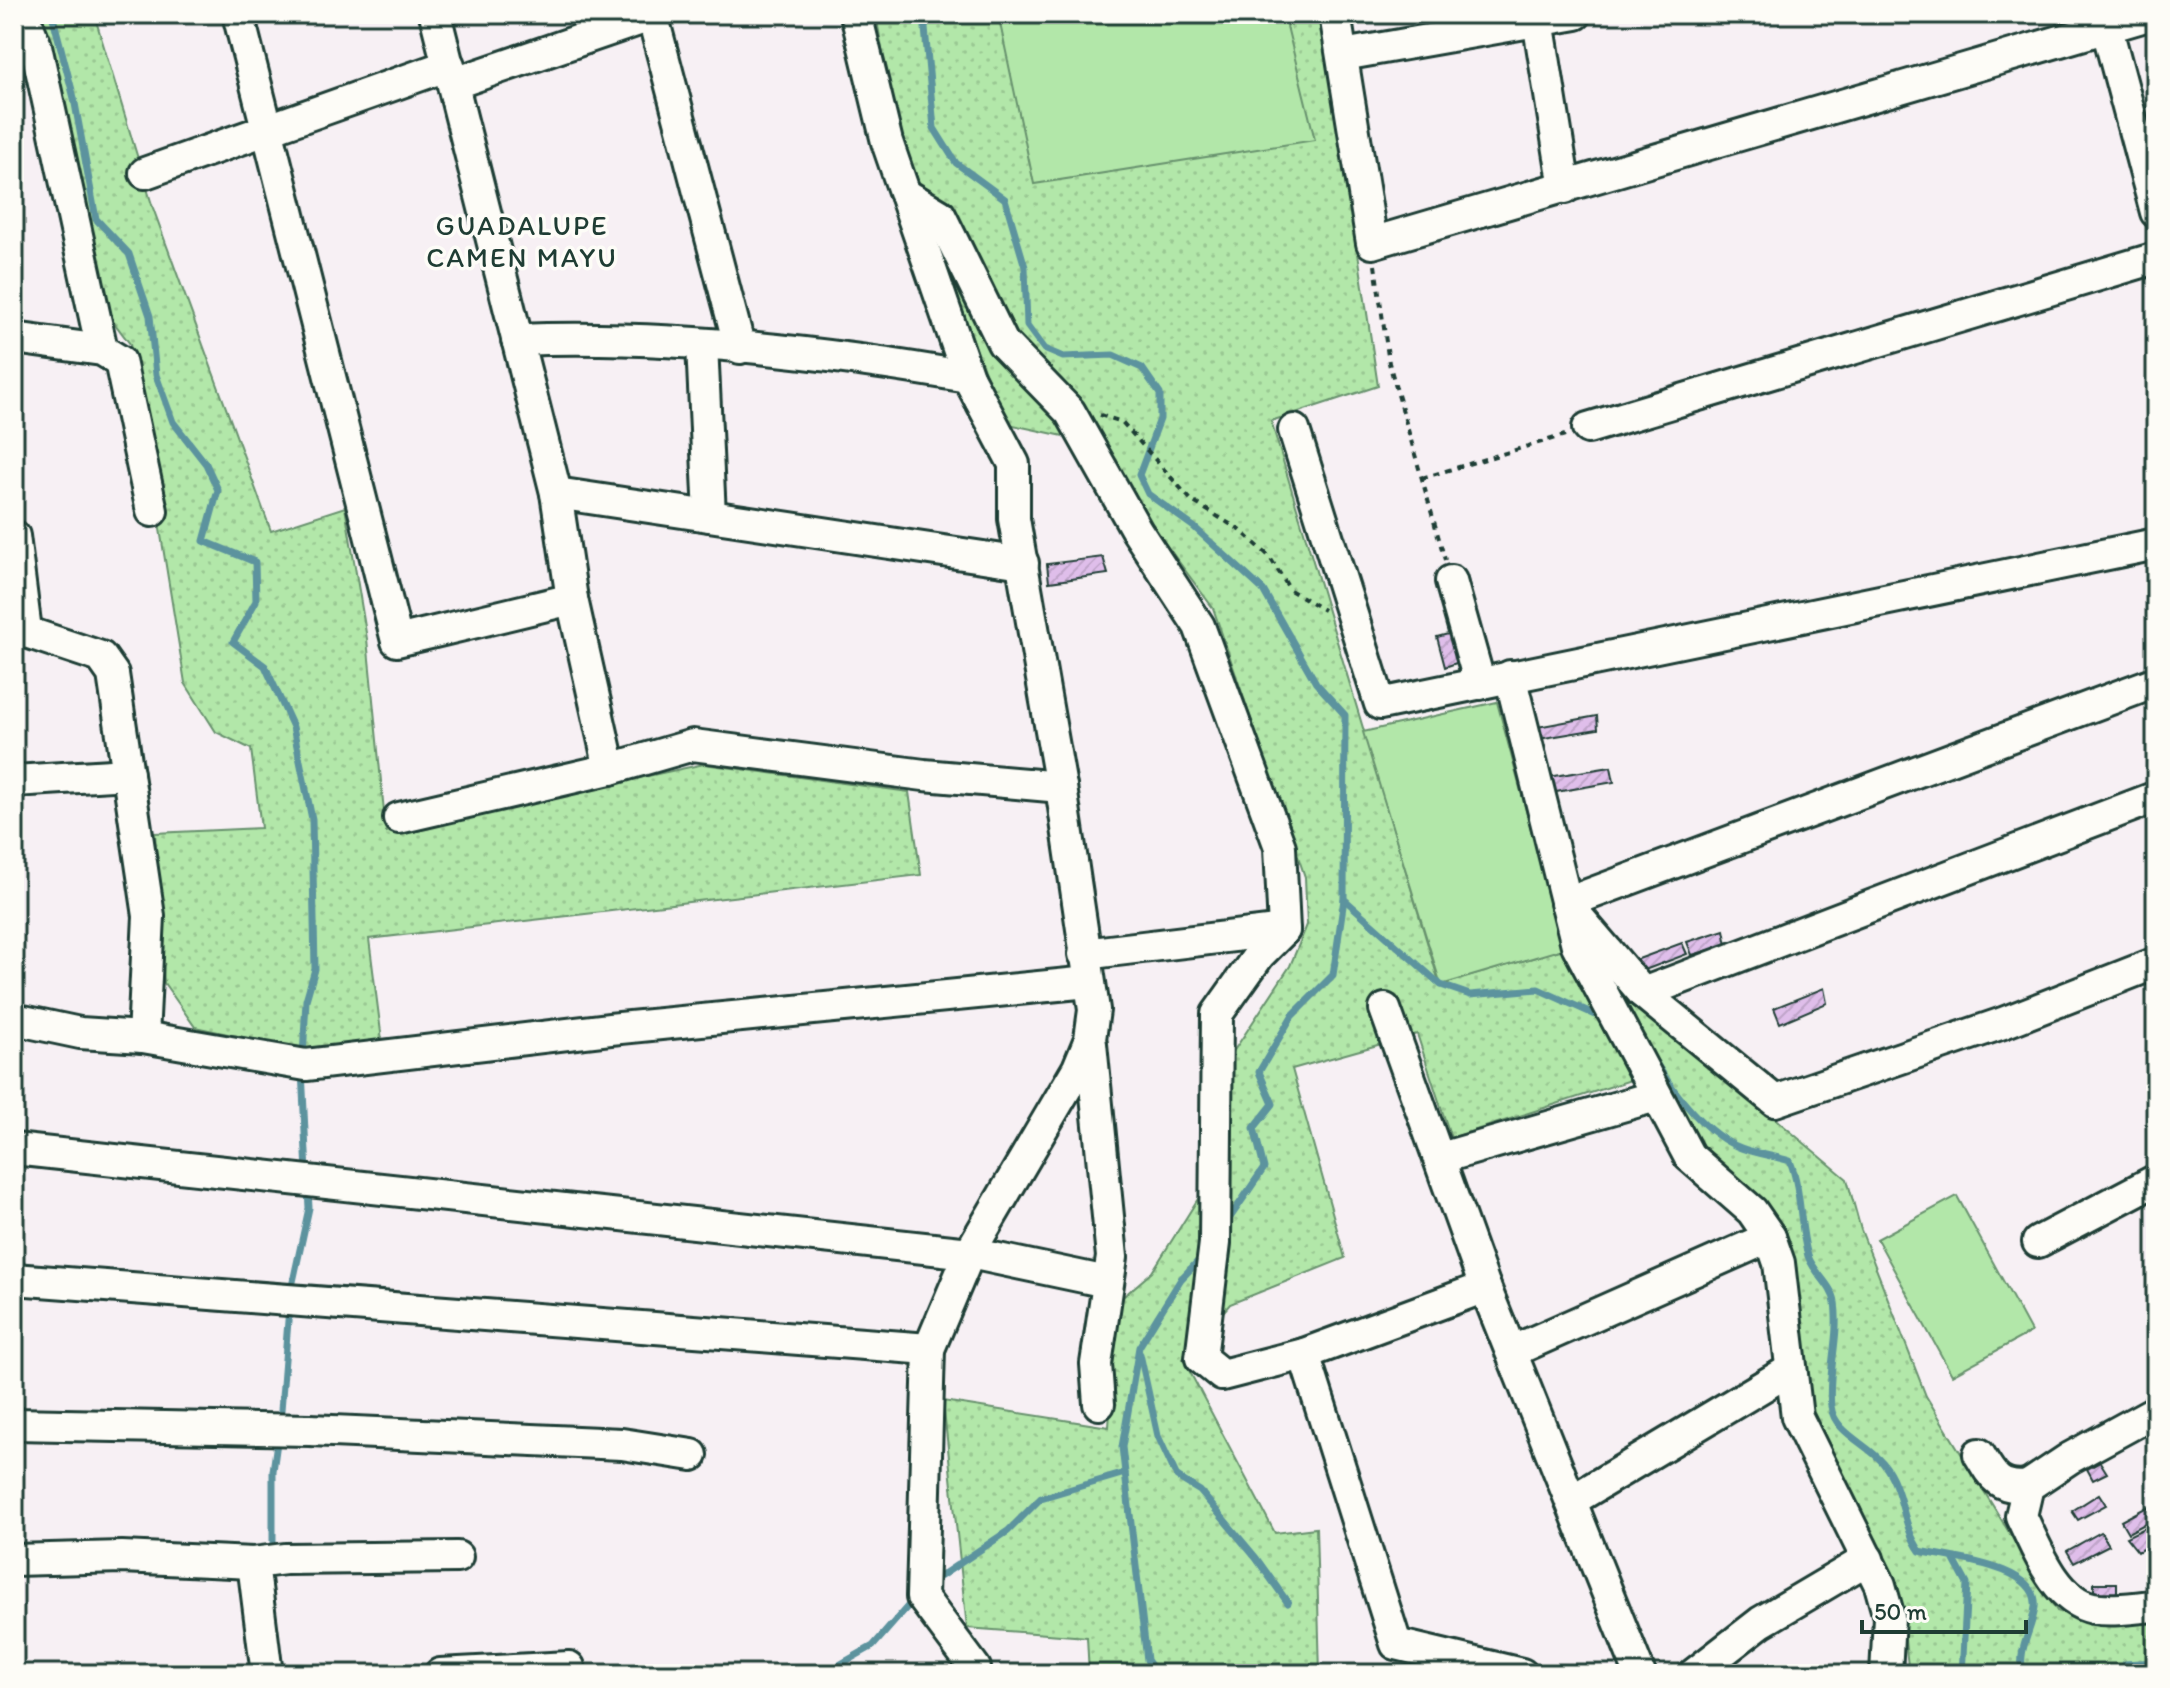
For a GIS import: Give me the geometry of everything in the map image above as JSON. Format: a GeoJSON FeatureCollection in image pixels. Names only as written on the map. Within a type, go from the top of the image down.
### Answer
{"type":"FeatureCollection","features":[{"type":"Feature","properties":{"kind":"street"},"geometry":{"type":"LineString","coordinates":[[23,14],[39,61],[102,350]]}},
{"type":"Feature","properties":{"kind":"street"},"geometry":{"type":"LineString","coordinates":[[238,14],[397,641],[572,599]]}},
{"type":"Feature","properties":{"kind":"street"},"geometry":{"type":"LineString","coordinates":[[435,14],[556,493],[572,599],[610,769]]}},
{"type":"Feature","properties":{"kind":"street"},"geometry":{"type":"LineString","coordinates":[[145,173],[267,129],[653,14],[740,348]]}},
{"type":"Feature","properties":{"kind":"street"},"geometry":{"type":"LineString","coordinates":[[856,14],[887,142],[968,377],[1014,464],[1014,519],[1061,787],[1094,1010],[1090,1039],[1112,1257],[1096,1364],[1099,1404]]}},
{"type":"Feature","properties":{"kind":"street"},"geometry":{"type":"LineString","coordinates":[[1335,14],[1372,243],[1565,188],[2104,20],[2152,14]]}},
{"type":"Feature","properties":{"kind":"street"},"geometry":{"type":"LineString","coordinates":[[1343,55],[1576,14]]}},
{"type":"Feature","properties":{"kind":"street"},"geometry":{"type":"LineString","coordinates":[[1538,20],[1565,188]]}},
{"type":"Feature","properties":{"kind":"street"},"geometry":{"type":"LineString","coordinates":[[2104,20],[2156,212]]}},
{"type":"Feature","properties":{"kind":"street"},"geometry":{"type":"LineString","coordinates":[[905,194],[940,215],[1003,343],[1070,412],[1137,531],[1199,626],[1280,847],[1284,930],[1259,955],[1217,1014],[1215,1243],[1201,1358],[1222,1375],[1304,1354],[1485,1287]]}},
{"type":"Feature","properties":{"kind":"street"},"geometry":{"type":"LineString","coordinates":[[1588,428],[2156,258]]}},
{"type":"Feature","properties":{"kind":"street"},"geometry":{"type":"LineString","coordinates":[[517,340],[583,337],[702,344],[857,358],[968,377]]}},
{"type":"Feature","properties":{"kind":"street"},"geometry":{"type":"LineString","coordinates":[[14,338],[102,350],[120,361],[152,511]]}},
{"type":"Feature","properties":{"kind":"street"},"geometry":{"type":"LineString","coordinates":[[702,344],[710,516]]}},
{"type":"Feature","properties":{"kind":"street"},"geometry":{"type":"LineString","coordinates":[[1294,430],[1380,704],[2156,544]]}},
{"type":"Feature","properties":{"kind":"street"},"geometry":{"type":"LineString","coordinates":[[556,493],[1023,563]]}},
{"type":"Feature","properties":{"kind":"street"},"geometry":{"type":"LineString","coordinates":[[14,536],[20,630],[101,657],[113,674],[149,916],[143,1037]]}},
{"type":"Feature","properties":{"kind":"street"},"geometry":{"type":"LineString","coordinates":[[1451,581],[1480,684]]}},
{"type":"Feature","properties":{"kind":"street"},"geometry":{"type":"LineString","coordinates":[[1510,676],[1577,945],[1689,1156],[1752,1211],[1770,1237],[1779,1263],[1797,1417],[1868,1559],[1889,1617],[1886,1674]]}},
{"type":"Feature","properties":{"kind":"street"},"geometry":{"type":"LineString","coordinates":[[1566,903],[2156,682]]}},
{"type":"Feature","properties":{"kind":"street"},"geometry":{"type":"LineString","coordinates":[[399,818],[610,769],[693,745],[924,775],[1061,787]]}},
{"type":"Feature","properties":{"kind":"street"},"geometry":{"type":"LineString","coordinates":[[14,781],[128,774]]}},
{"type":"Feature","properties":{"kind":"street"},"geometry":{"type":"LineString","coordinates":[[1643,993],[2156,797]]}},
{"type":"Feature","properties":{"kind":"street"},"geometry":{"type":"LineString","coordinates":[[1566,903],[1643,993],[1775,1101],[2003,1023],[2156,963]]}},
{"type":"Feature","properties":{"kind":"street"},"geometry":{"type":"LineString","coordinates":[[14,1019],[80,1033],[143,1037],[306,1065],[1087,968],[1284,930]]}},
{"type":"Feature","properties":{"kind":"street"},"geometry":{"type":"LineString","coordinates":[[1385,1009],[1485,1287],[1640,1674]]}},
{"type":"Feature","properties":{"kind":"street"},"geometry":{"type":"LineString","coordinates":[[975,1674],[975,1668],[922,1597],[929,1349],[970,1253],[1078,1068],[1090,1039]]}},
{"type":"Feature","properties":{"kind":"street"},"geometry":{"type":"LineString","coordinates":[[1441,1158],[1656,1096]]}},
{"type":"Feature","properties":{"kind":"street"},"geometry":{"type":"LineString","coordinates":[[14,1149],[970,1253],[1107,1282]]}},
{"type":"Feature","properties":{"kind":"street"},"geometry":{"type":"LineString","coordinates":[[2038,1242],[2156,1180]]}},
{"type":"Feature","properties":{"kind":"street"},"geometry":{"type":"LineString","coordinates":[[1513,1351],[1770,1237]]}},
{"type":"Feature","properties":{"kind":"street"},"geometry":{"type":"LineString","coordinates":[[14,1279],[929,1349]]}},
{"type":"Feature","properties":{"kind":"street"},"geometry":{"type":"LineString","coordinates":[[1304,1354],[1396,1644],[1458,1668],[1522,1674]]}},
{"type":"Feature","properties":{"kind":"street"},"geometry":{"type":"LineString","coordinates":[[1571,1501],[1790,1370]]}},
{"type":"Feature","properties":{"kind":"street"},"geometry":{"type":"LineString","coordinates":[[1979,1454],[1995,1481],[2010,1489],[2028,1486],[2070,1458],[2156,1411]]}},
{"type":"Feature","properties":{"kind":"street"},"geometry":{"type":"LineString","coordinates":[[14,1424],[622,1444],[692,1455]]}},
{"type":"Feature","properties":{"kind":"street"},"geometry":{"type":"LineString","coordinates":[[2028,1486],[2021,1516],[2050,1573],[2076,1601],[2093,1608],[2156,1606]]}},
{"type":"Feature","properties":{"kind":"street"},"geometry":{"type":"LineString","coordinates":[[14,1560],[122,1557],[253,1563],[285,1559],[457,1557]]}},
{"type":"Feature","properties":{"kind":"street"},"geometry":{"type":"LineString","coordinates":[[1694,1674],[1761,1622],[1868,1559]]}},
{"type":"Feature","properties":{"kind":"street"},"geometry":{"type":"LineString","coordinates":[[253,1563],[267,1674]]}},
{"type":"Feature","properties":{"kind":"street"},"geometry":{"type":"LineString","coordinates":[[440,1674],[569,1667],[570,1674]]}},
{"type":"Feature","properties":{"kind":"path"},"geometry":{"type":"LineString","coordinates":[[1372,243],[1389,363],[1451,581]]}},
{"type":"Feature","properties":{"kind":"path"},"geometry":{"type":"LineString","coordinates":[[1070,412],[1093,413],[1122,422],[1192,501],[1240,530],[1269,556],[1290,590],[1357,630]]}},
{"type":"Feature","properties":{"kind":"path"},"geometry":{"type":"LineString","coordinates":[[1422,478],[1588,428]]}},
{"type":"Feature","properties":{"kind":"green space"},"geometry":{"type":"Polygon","coordinates":[[[40,14],[94,14],[153,208],[271,531],[345,507],[367,639],[386,832],[704,764],[909,792],[921,875],[369,939],[383,1048],[311,1052],[195,1027],[164,983],[155,833],[261,828],[251,749],[216,732],[185,683],[130,344],[103,308],[64,109],[40,14]]]}},
{"type":"Feature","properties":{"kind":"green space"},"geometry":{"type":"Polygon","coordinates":[[[876,14],[1322,14],[1378,386],[1271,421],[1440,985],[1563,949],[1631,1080],[1451,1138],[1417,1034],[1292,1069],[1345,1258],[1230,1304],[1183,1359],[1275,1533],[1316,1528],[1320,1674],[1089,1674],[1087,1637],[967,1628],[943,1401],[1109,1427],[1117,1302],[1152,1272],[1228,1151],[1231,1055],[1290,966],[1307,925],[1305,877],[1213,608],[1132,499],[1100,444],[1004,423],[896,134],[876,14]]]}},
{"type":"Feature","properties":{"kind":"green space"},"geometry":{"type":"Polygon","coordinates":[[[998,14],[1284,14],[1315,140],[1034,184],[998,14]]]}},
{"type":"Feature","properties":{"kind":"green space"},"geometry":{"type":"Polygon","coordinates":[[[1497,702],[1563,949],[1441,985],[1363,732],[1497,702]]]}},
{"type":"Feature","properties":{"kind":"green space"},"geometry":{"type":"Polygon","coordinates":[[[1600,962],[1634,1000],[1847,1179],[1861,1230],[1926,1396],[2057,1611],[2105,1621],[2156,1619],[2156,1674],[1909,1674],[1900,1599],[1813,1422],[1790,1250],[1696,1143],[1600,962]]]}},
{"type":"Feature","properties":{"kind":"green space"},"geometry":{"type":"Polygon","coordinates":[[[1957,1196],[2031,1332],[1952,1375],[1877,1239],[1957,1196]]]}},
{"type":"Feature","properties":{"kind":"building"},"geometry":{"type":"Polygon","coordinates":[[[1103,557],[1108,574],[1049,582],[1047,564],[1103,557]]]}},
{"type":"Feature","properties":{"kind":"building"},"geometry":{"type":"Polygon","coordinates":[[[1452,633],[1459,662],[1445,667],[1437,637],[1452,633]]]}},
{"type":"Feature","properties":{"kind":"building"},"geometry":{"type":"Polygon","coordinates":[[[1597,716],[1598,729],[1538,739],[1537,727],[1597,716]]]}},
{"type":"Feature","properties":{"kind":"building"},"geometry":{"type":"Polygon","coordinates":[[[1611,767],[1614,782],[1550,793],[1548,777],[1611,767]]]}},
{"type":"Feature","properties":{"kind":"building"},"geometry":{"type":"Polygon","coordinates":[[[1724,930],[1727,945],[1692,955],[1687,942],[1724,930]]]}},
{"type":"Feature","properties":{"kind":"building"},"geometry":{"type":"Polygon","coordinates":[[[1682,943],[1687,954],[1642,971],[1633,961],[1682,943]]]}},
{"type":"Feature","properties":{"kind":"building"},"geometry":{"type":"Polygon","coordinates":[[[1824,988],[1827,1003],[1780,1023],[1774,1008],[1824,988]]]}},
{"type":"Feature","properties":{"kind":"building"},"geometry":{"type":"Polygon","coordinates":[[[2100,1462],[2107,1473],[2093,1480],[2087,1469],[2100,1462]]]}},
{"type":"Feature","properties":{"kind":"building"},"geometry":{"type":"Polygon","coordinates":[[[2099,1494],[2106,1505],[2078,1520],[2072,1511],[2099,1494]]]}},
{"type":"Feature","properties":{"kind":"building"},"geometry":{"type":"Polygon","coordinates":[[[2147,1507],[2154,1519],[2128,1533],[2121,1521],[2147,1507]]]}},
{"type":"Feature","properties":{"kind":"building"},"geometry":{"type":"Polygon","coordinates":[[[2155,1523],[2156,1540],[2138,1552],[2126,1537],[2155,1523]]]}},
{"type":"Feature","properties":{"kind":"building"},"geometry":{"type":"Polygon","coordinates":[[[2101,1532],[2109,1545],[2074,1563],[2067,1551],[2101,1532]]]}},
{"type":"Feature","properties":{"kind":"building"},"geometry":{"type":"Polygon","coordinates":[[[2094,1583],[2117,1583],[2117,1595],[2094,1595],[2094,1583]]]}},
{"type":"Feature","properties":{"kind":"waterway"},"geometry":{"type":"LineString","coordinates":[[52,14],[74,98],[96,219],[129,254],[150,316],[156,375],[173,422],[206,464],[218,490],[204,541],[255,562],[256,601],[233,642],[265,666],[293,727],[312,819],[315,969],[306,1000],[303,1058]]}},
{"type":"Feature","properties":{"kind":"waterway"},"geometry":{"type":"LineString","coordinates":[[928,14],[925,28],[934,128],[956,163],[1005,199],[1025,267],[1027,326],[1044,349],[1063,357],[1113,355],[1142,368],[1160,394],[1160,419],[1139,475],[1148,494],[1194,527],[1263,590],[1316,683],[1345,715],[1344,899],[1333,975],[1292,1016],[1259,1072],[1273,1104],[1254,1128],[1264,1168],[1227,1222]]}},
{"type":"Feature","properties":{"kind":"waterway"},"geometry":{"type":"LineString","coordinates":[[1344,899],[1441,985],[1470,995],[1538,989],[1607,1020]]}},
{"type":"Feature","properties":{"kind":"waterway"},"geometry":{"type":"LineString","coordinates":[[1656,1063],[1682,1100],[1716,1134],[1741,1148],[1790,1161],[1797,1184],[1808,1256],[1834,1297],[1836,1329],[1830,1393],[1833,1415],[1845,1431],[1876,1456],[1890,1473],[1909,1530],[1920,1551],[1990,1566],[2023,1582],[2033,1593],[2035,1607],[2023,1648],[2023,1674]]}},
{"type":"Feature","properties":{"kind":"waterway"},"geometry":{"type":"LineString","coordinates":[[302,1070],[307,1173]]}},
{"type":"Feature","properties":{"kind":"waterway"},"geometry":{"type":"LineString","coordinates":[[291,1291],[309,1208],[308,1190]]}},
{"type":"Feature","properties":{"kind":"waterway"},"geometry":{"type":"LineString","coordinates":[[1157,1674],[1147,1660],[1122,1447],[1139,1347],[1181,1279],[1204,1255]]}},
{"type":"Feature","properties":{"kind":"waterway"},"geometry":{"type":"LineString","coordinates":[[280,1423],[289,1308]]}},
{"type":"Feature","properties":{"kind":"waterway"},"geometry":{"type":"LineString","coordinates":[[1140,1354],[1158,1436],[1177,1477],[1200,1491],[1256,1558],[1288,1603]]}},
{"type":"Feature","properties":{"kind":"waterway"},"geometry":{"type":"LineString","coordinates":[[273,1553],[273,1471],[278,1435]]}},
{"type":"Feature","properties":{"kind":"waterway"},"geometry":{"type":"LineString","coordinates":[[932,1582],[1008,1531],[1041,1498],[1125,1473]]}},
{"type":"Feature","properties":{"kind":"waterway"},"geometry":{"type":"LineString","coordinates":[[1954,1560],[1967,1584],[1962,1674]]}},
{"type":"Feature","properties":{"kind":"waterway"},"geometry":{"type":"LineString","coordinates":[[832,1674],[841,1664],[873,1646],[915,1598]]}},
{"type":"Feature","properties":{"kind":"waterway"},"geometry":{"type":"LineString","coordinates":[[2113,1674],[2125,1664],[2156,1662]]}},
{"type":"Feature","properties":{"kind":"district","name":"GUADALUPE CAMEN MAYU"},"geometry":{"type":"Point","coordinates":[522,241]}}]}
